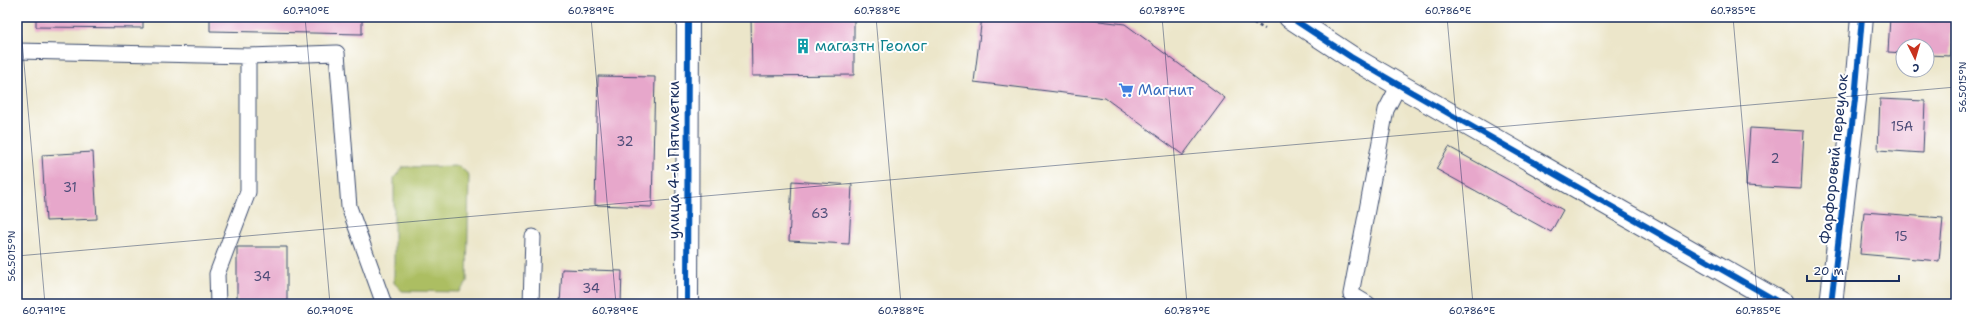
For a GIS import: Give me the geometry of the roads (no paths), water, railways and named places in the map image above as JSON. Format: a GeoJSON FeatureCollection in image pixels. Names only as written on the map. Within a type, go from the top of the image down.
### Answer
{"type":"FeatureCollection","features":[{"type":"Feature","properties":{"kind":"street","name":"улица 4-й Пятилетки"},"geometry":{"type":"LineString","coordinates":[[687,304],[688,17]]}},
{"type":"Feature","properties":{"kind":"street"},"geometry":{"type":"LineString","coordinates":[[1290,17],[1351,57],[1782,304]]}},
{"type":"Feature","properties":{"kind":"street","name":"Фарфоровый переулок"},"geometry":{"type":"LineString","coordinates":[[1831,304],[1855,99],[1862,17]]}},
{"type":"Feature","properties":{"kind":"lane"},"geometry":{"type":"LineString","coordinates":[[17,51],[248,56],[337,53],[350,207],[384,304]]}},
{"type":"Feature","properties":{"kind":"lane"},"geometry":{"type":"LineString","coordinates":[[218,304],[217,274],[248,192],[248,56]]}},
{"type":"Feature","properties":{"kind":"lane"},"geometry":{"type":"LineString","coordinates":[[1368,304],[1351,294],[1386,110],[1399,85]]}},
{"type":"Feature","properties":{"kind":"lane"},"geometry":{"type":"LineString","coordinates":[[531,304],[533,237]]}},
{"type":"Feature","properties":{"kind":"place","name":"магазтн Геолог"},"geometry":{"type":"Point","coordinates":[803,46]}},
{"type":"Feature","properties":{"kind":"place","name":"Магнит"},"geometry":{"type":"Point","coordinates":[1126,90]}}]}
